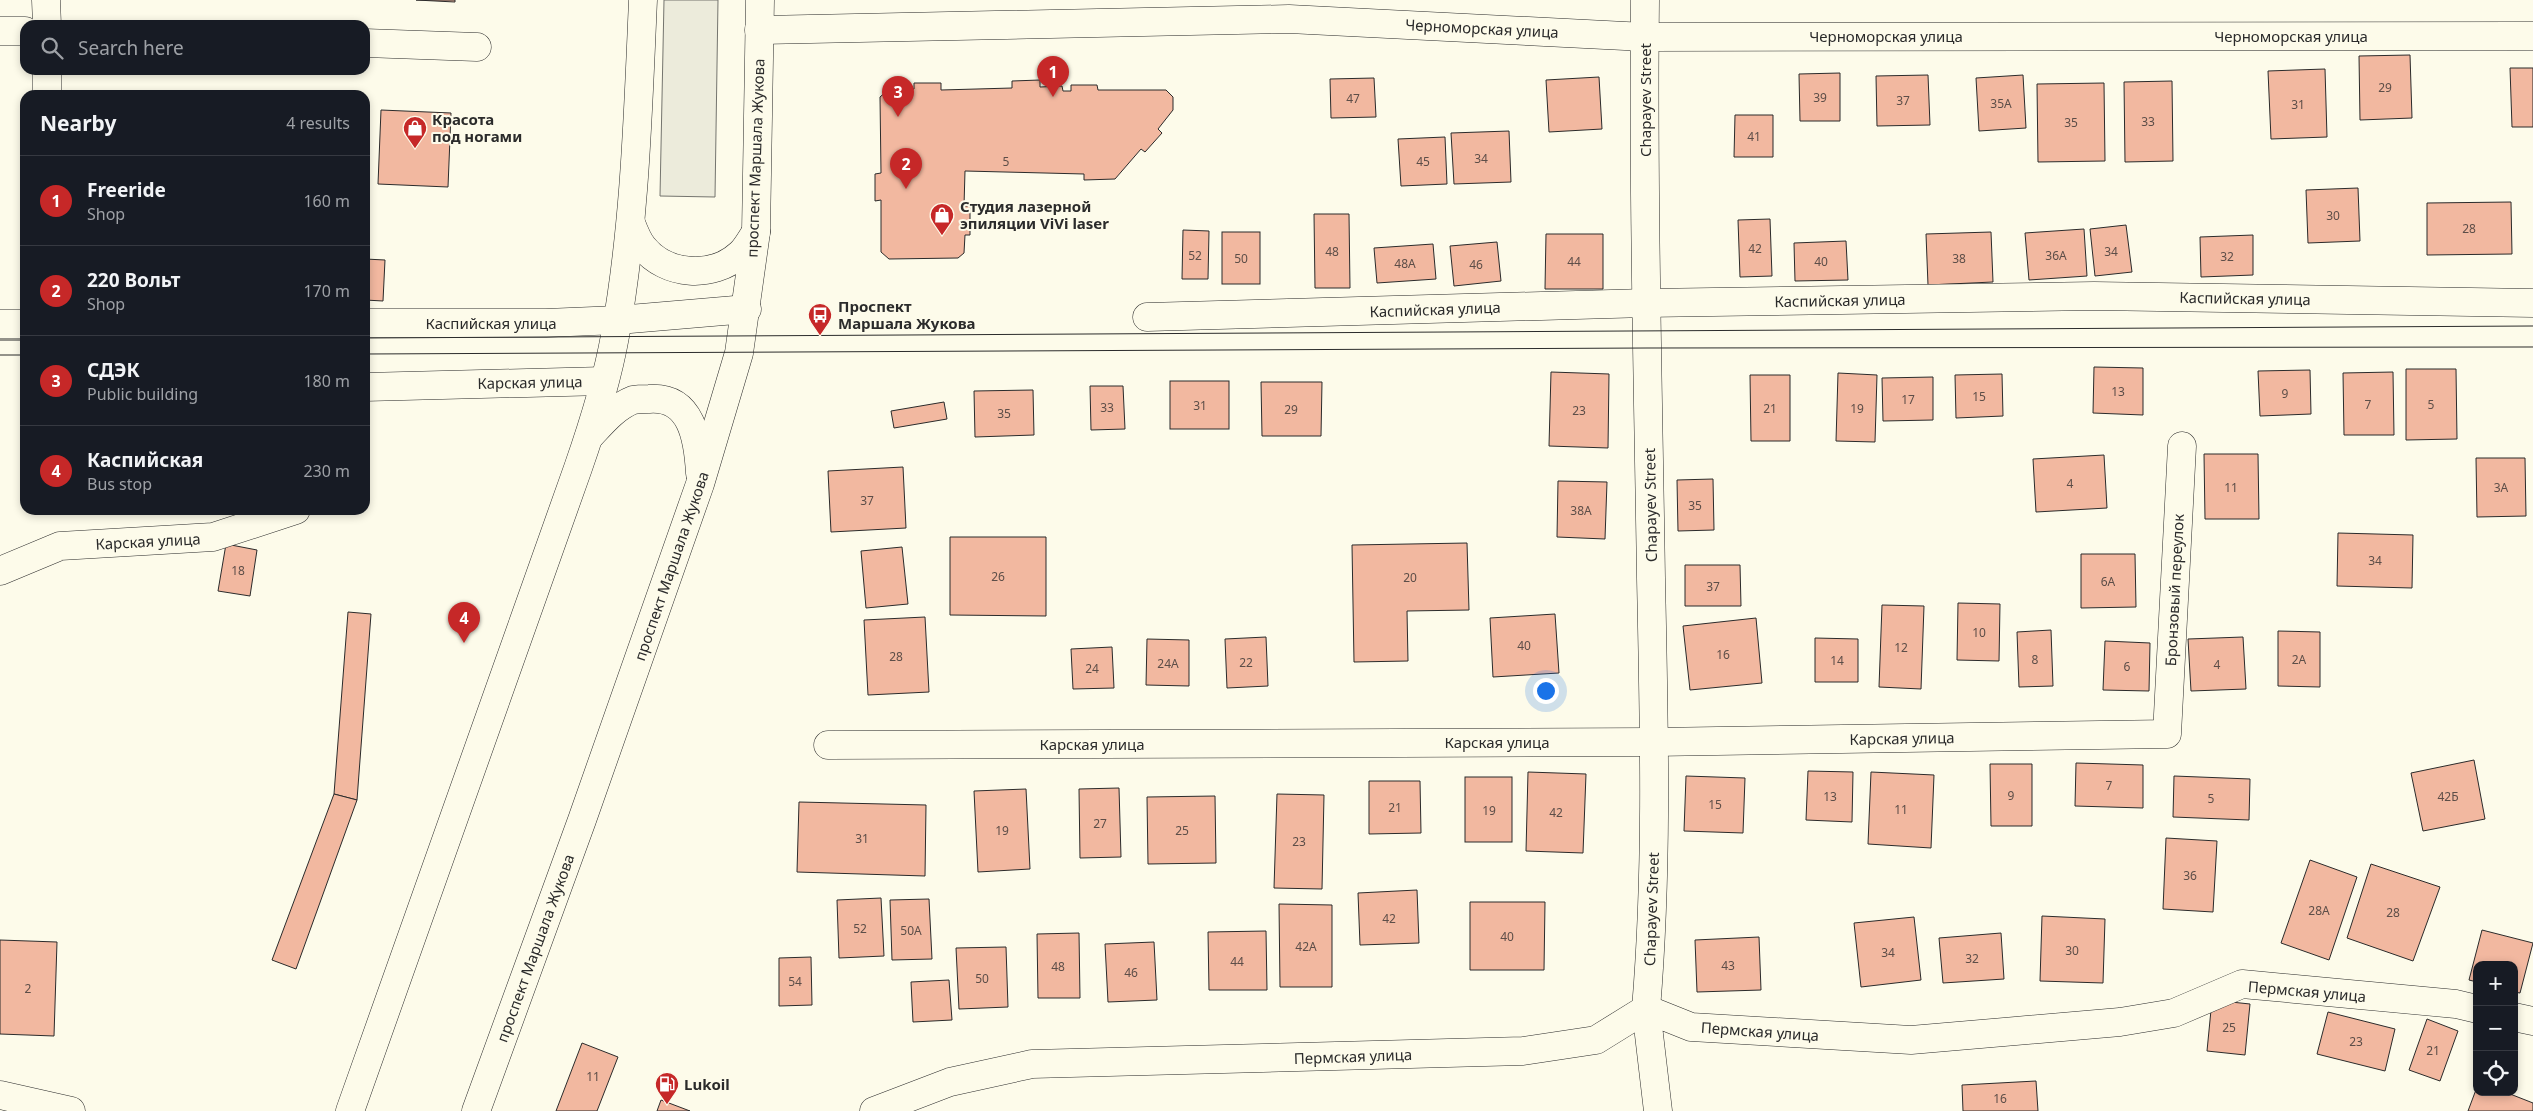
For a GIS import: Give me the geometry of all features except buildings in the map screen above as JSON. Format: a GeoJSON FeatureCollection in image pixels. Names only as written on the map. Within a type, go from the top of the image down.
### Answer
{"type":"FeatureCollection","features":[{"type":"Feature","properties":{"kind":"main road"},"geometry":{"type":"LineString","coordinates":[[46,0],[47,20]]}},
{"type":"Feature","properties":{"kind":"main road"},"geometry":{"type":"LineString","coordinates":[[350,1111],[588,438],[604,381],[618,320],[630,223],[644,0]]}},
{"type":"Feature","properties":{"kind":"main road","name":"проспект Маршала Жукова"},"geometry":{"type":"LineString","coordinates":[[476,1111],[585,811],[700,484],[739,353],[747,310],[756,232],[760,0]]}},
{"type":"Feature","properties":{"kind":"main road","name":"Chapayev Street"},"geometry":{"type":"LineString","coordinates":[[1645,0],[1646,303],[1654,742],[1652,933],[1646,1009],[1658,1111]]}},
{"type":"Feature","properties":{"kind":"main road","name":"Черноморская улица"},"geometry":{"type":"LineString","coordinates":[[759,30],[1289,19],[1644,36],[2533,36]]}},
{"type":"Feature","properties":{"kind":"main road"},"geometry":{"type":"LineString","coordinates":[[0,31],[20,31]]}},
{"type":"Feature","properties":{"kind":"main road"},"geometry":{"type":"LineString","coordinates":[[370,43],[477,47]]}},
{"type":"Feature","properties":{"kind":"main road"},"geometry":{"type":"LineString","coordinates":[[47,75],[47,90]]}},
{"type":"Feature","properties":{"kind":"main road"},"geometry":{"type":"LineString","coordinates":[[630,223],[643,248],[664,265],[690,272],[717,269],[740,254],[756,232]]}},
{"type":"Feature","properties":{"kind":"main road","name":"Каспийская улица"},"geometry":{"type":"LineString","coordinates":[[1147,317],[1646,303],[2094,296],[2533,303]]}},
{"type":"Feature","properties":{"kind":"main road","name":"Каспийская улица"},"geometry":{"type":"LineString","coordinates":[[370,323],[618,320],[747,310]]}},
{"type":"Feature","properties":{"kind":"main road"},"geometry":{"type":"LineString","coordinates":[[0,324],[20,324]]}},
{"type":"Feature","properties":{"kind":"main road","name":"Карская улица"},"geometry":{"type":"LineString","coordinates":[[370,386],[604,381]]}},
{"type":"Feature","properties":{"kind":"main road"},"geometry":{"type":"LineString","coordinates":[[588,438],[614,412],[634,400],[662,398],[686,412],[698,444],[700,484]]}},
{"type":"Feature","properties":{"kind":"main road","name":"Бронзовый переулок"},"geometry":{"type":"LineString","coordinates":[[2166,734],[2182,446]]}},
{"type":"Feature","properties":{"kind":"main road","name":"Карская улица"},"geometry":{"type":"LineString","coordinates":[[0,571],[60,546],[213,537],[281,515]]}},
{"type":"Feature","properties":{"kind":"main road","name":"Карская улица"},"geometry":{"type":"LineString","coordinates":[[828,745],[1654,742],[2166,734]]}},
{"type":"Feature","properties":{"kind":"main road","name":"Пермская улица"},"geometry":{"type":"LineString","coordinates":[[874,1111],[950,1082],[1032,1064],[1523,1051],[1596,1040],[1646,1009],[1691,1027],[1911,1040],[2120,1022],[2174,1013],[2242,984],[2456,1004],[2473,1008]]}},
{"type":"Feature","properties":{"kind":"main road"},"geometry":{"type":"LineString","coordinates":[[2518,1018],[2533,1021]]}},
{"type":"Feature","properties":{"kind":"main road"},"geometry":{"type":"LineString","coordinates":[[0,1094],[71,1111]]}},
{"type":"Feature","properties":{"kind":"shaded area"},"geometry":{"type":"Polygon","coordinates":[[[664,0],[718,0],[715,197],[660,196],[664,0]]]}},
{"type":"Feature","properties":{"kind":"tram line"},"geometry":{"type":"LineString","coordinates":[[370,338],[2533,326]]}},
{"type":"Feature","properties":{"kind":"tram line"},"geometry":{"type":"LineString","coordinates":[[0,340],[20,340]]}},
{"type":"Feature","properties":{"kind":"tram line"},"geometry":{"type":"LineString","coordinates":[[370,354],[1647,348],[2533,347]]}},
{"type":"Feature","properties":{"kind":"tram line"},"geometry":{"type":"LineString","coordinates":[[0,355],[20,355]]}},
{"type":"Feature","properties":{"kind":"place","name":"Freeride"},"geometry":{"type":"Point","coordinates":[1053,97]}},
{"type":"Feature","properties":{"kind":"place","name":"СДЭК"},"geometry":{"type":"Point","coordinates":[898,117]}},
{"type":"Feature","properties":{"kind":"place","name":"Красота под ногами"},"geometry":{"type":"Point","coordinates":[415,149]}},
{"type":"Feature","properties":{"kind":"place","name":"220 Вольт"},"geometry":{"type":"Point","coordinates":[906,189]}},
{"type":"Feature","properties":{"kind":"place","name":"Студия лазерной эпиляции ViVi laser"},"geometry":{"type":"Point","coordinates":[942,236]}},
{"type":"Feature","properties":{"kind":"place","name":"Проспект Маршала Жукова"},"geometry":{"type":"Point","coordinates":[820,336]}},
{"type":"Feature","properties":{"kind":"place","name":"Каспийская"},"geometry":{"type":"Point","coordinates":[464,643]}},
{"type":"Feature","properties":{"kind":"place","name":"Lukoil"},"geometry":{"type":"Point","coordinates":[667,1105]}}]}
